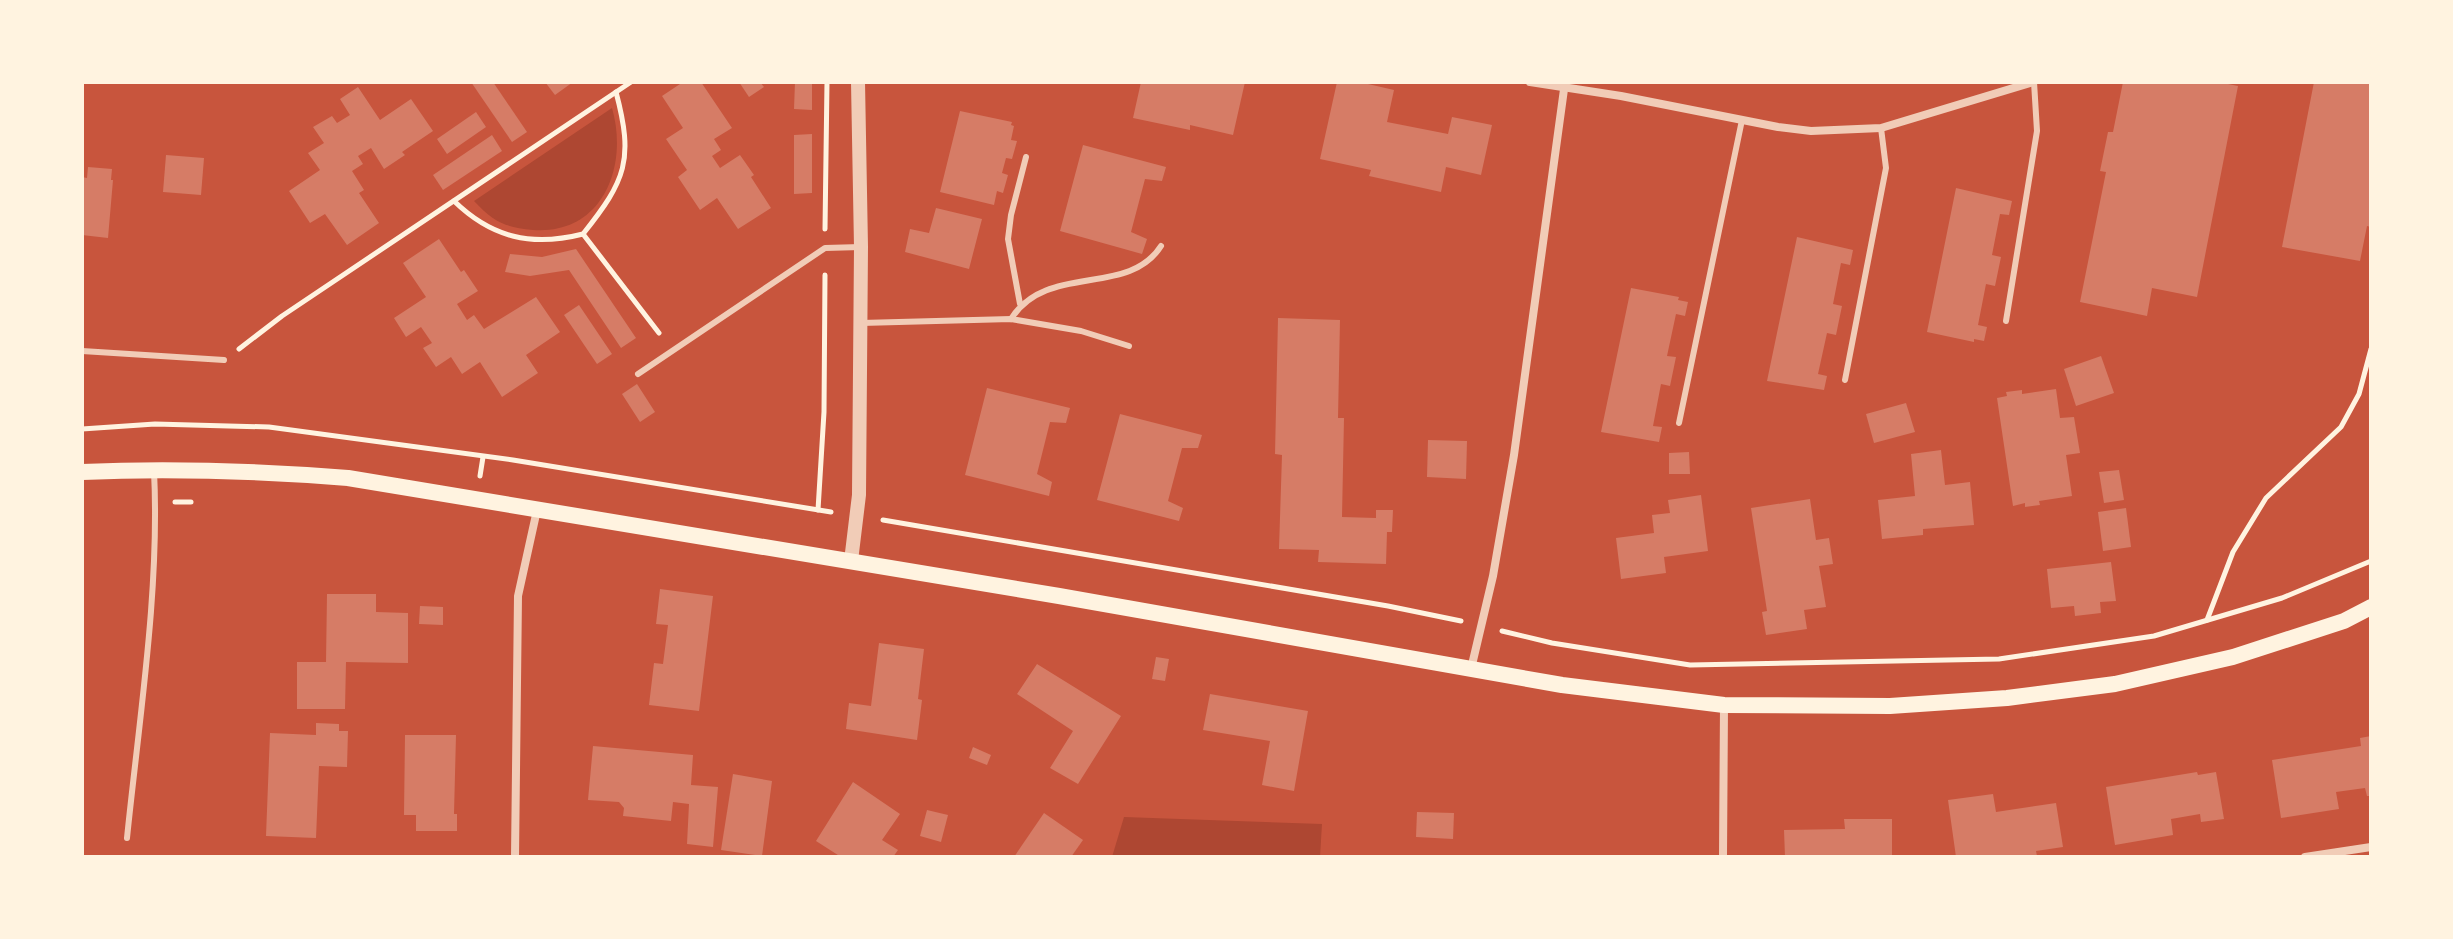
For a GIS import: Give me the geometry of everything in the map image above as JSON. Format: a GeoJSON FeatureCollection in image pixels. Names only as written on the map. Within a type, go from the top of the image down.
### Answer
{"type":"FeatureCollection","features":[{"type":"Feature","properties":{"kind":"main road"},"geometry":{"type":"LineString","coordinates":[[82,472],[257,470],[348,478],[851,561],[1562,685],[1724,705],[1905,705],[2007,698],[2115,684],[2233,657],[2344,621],[2371,607]]}},
{"type":"Feature","properties":{"kind":"street"},"geometry":{"type":"LineString","coordinates":[[851,561],[859,495],[861,247],[858,82]]}},
{"type":"Feature","properties":{"kind":"street"},"geometry":{"type":"LineString","coordinates":[[1530,82],[1564,85],[1811,131],[1881,128],[2033,82]]}},
{"type":"Feature","properties":{"kind":"street"},"geometry":{"type":"LineString","coordinates":[[1471,669],[1493,576],[1514,455],[1564,85]]}},
{"type":"Feature","properties":{"kind":"street"},"geometry":{"type":"LineString","coordinates":[[515,857],[518,596],[537,509]]}},
{"type":"Feature","properties":{"kind":"street"},"geometry":{"type":"LineString","coordinates":[[1723,857],[1724,705]]}},
{"type":"Feature","properties":{"kind":"street"},"geometry":{"type":"LineString","coordinates":[[2305,857],[2371,847]]}},
{"type":"Feature","properties":{"kind":"lane"},"geometry":{"type":"LineString","coordinates":[[2006,321],[2037,131],[2033,82]]}},
{"type":"Feature","properties":{"kind":"lane"},"geometry":{"type":"LineString","coordinates":[[1679,423],[1742,120]]}},
{"type":"Feature","properties":{"kind":"lane"},"geometry":{"type":"LineString","coordinates":[[1845,380],[1886,168],[1881,128]]}},
{"type":"Feature","properties":{"kind":"lane"},"geometry":{"type":"LineString","coordinates":[[1020,304],[1008,239],[1026,157]]}},
{"type":"Feature","properties":{"kind":"lane"},"geometry":{"type":"LineString","coordinates":[[1011,319],[1020,304],[1039,291],[1131,271],[1155,256],[1161,246]]}},
{"type":"Feature","properties":{"kind":"lane"},"geometry":{"type":"LineString","coordinates":[[638,374],[825,248],[861,247]]}},
{"type":"Feature","properties":{"kind":"lane"},"geometry":{"type":"LineString","coordinates":[[861,323],[1011,319],[1081,331],[1129,346]]}},
{"type":"Feature","properties":{"kind":"lane"},"geometry":{"type":"LineString","coordinates":[[82,351],[224,360]]}},
{"type":"Feature","properties":{"kind":"lane"},"geometry":{"type":"LineString","coordinates":[[127,838],[151,602],[156,511],[154,469]]}},
{"type":"Feature","properties":{"kind":"path"},"geometry":{"type":"LineString","coordinates":[[224,360],[282,316],[631,82]]}},
{"type":"Feature","properties":{"kind":"path"},"geometry":{"type":"LineString","coordinates":[[818,510],[824,412],[827,82]]}},
{"type":"Feature","properties":{"kind":"path"},"geometry":{"type":"LineString","coordinates":[[454,201],[483,225],[521,239],[542,241],[583,234],[614,191],[621,171],[626,129],[616,92]]}},
{"type":"Feature","properties":{"kind":"path"},"geometry":{"type":"LineString","coordinates":[[583,234],[672,350]]}},
{"type":"Feature","properties":{"kind":"path"},"geometry":{"type":"LineString","coordinates":[[2206,621],[2233,552],[2266,498],[2341,427],[2359,394],[2371,349]]}},
{"type":"Feature","properties":{"kind":"path"},"geometry":{"type":"LineString","coordinates":[[82,429],[155,424],[269,427],[831,512]]}},
{"type":"Feature","properties":{"kind":"path"},"geometry":{"type":"LineString","coordinates":[[480,478],[483,457]]}},
{"type":"Feature","properties":{"kind":"path"},"geometry":{"type":"LineString","coordinates":[[883,520],[1388,606],[1552,643],[1690,665],[1999,659],[2154,636],[2282,598],[2371,561]]}},
{"type":"Feature","properties":{"kind":"shaded area"},"geometry":{"type":"Polygon","coordinates":[[[612,108],[617,153],[613,174],[605,193],[593,209],[577,221],[557,229],[514,227],[494,219],[474,201],[612,108]]]}},
{"type":"Feature","properties":{"kind":"shaded area"},"geometry":{"type":"Polygon","coordinates":[[[1124,817],[1322,824],[1320,857],[1112,857],[1124,817]]]}},
{"type":"Feature","properties":{"kind":"building"},"geometry":{"type":"Polygon","coordinates":[[[471,82],[493,82],[527,132],[512,142],[471,82]]]}},
{"type":"Feature","properties":{"kind":"building"},"geometry":{"type":"Polygon","coordinates":[[[545,82],[573,82],[555,95],[545,82]]]}},
{"type":"Feature","properties":{"kind":"building"},"geometry":{"type":"Polygon","coordinates":[[[683,82],[701,82],[732,128],[714,139],[721,150],[712,156],[720,168],[740,155],[771,208],[738,229],[717,198],[700,210],[678,177],[687,170],[666,139],[683,128],[662,96],[683,82]]]}},
{"type":"Feature","properties":{"kind":"building"},"geometry":{"type":"Polygon","coordinates":[[[739,82],[760,82],[764,87],[749,97],[739,82]]]}},
{"type":"Feature","properties":{"kind":"building"},"geometry":{"type":"Polygon","coordinates":[[[795,82],[812,82],[812,110],[794,109],[795,82]]]}},
{"type":"Feature","properties":{"kind":"building"},"geometry":{"type":"Polygon","coordinates":[[[1141,82],[1245,82],[1233,135],[1190,125],[1190,130],[1133,118],[1141,82]]]}},
{"type":"Feature","properties":{"kind":"building"},"geometry":{"type":"Polygon","coordinates":[[[1337,82],[1369,82],[1394,90],[1387,122],[1448,134],[1452,117],[1492,125],[1481,175],[1446,167],[1441,192],[1369,176],[1371,170],[1320,159],[1337,82]]]}},
{"type":"Feature","properties":{"kind":"building"},"geometry":{"type":"Polygon","coordinates":[[[2123,82],[2218,82],[2238,86],[2197,297],[2152,288],[2147,316],[2080,302],[2106,172],[2100,171],[2108,132],[2113,132],[2123,82]]]}},
{"type":"Feature","properties":{"kind":"building"},"geometry":{"type":"Polygon","coordinates":[[[2314,82],[2371,82],[2371,227],[2367,226],[2360,261],[2282,247],[2314,82]]]}},
{"type":"Feature","properties":{"kind":"building"},"geometry":{"type":"Polygon","coordinates":[[[358,87],[380,120],[411,99],[433,131],[402,152],[405,155],[384,169],[371,148],[358,156],[363,164],[352,171],[364,190],[359,193],[379,223],[347,245],[325,214],[310,223],[289,191],[320,170],[308,153],[324,143],[313,127],[332,116],[337,123],[350,115],[340,99],[358,87]]]}},
{"type":"Feature","properties":{"kind":"building"},"geometry":{"type":"Polygon","coordinates":[[[960,111],[1012,122],[1014,126],[1011,140],[1017,141],[1012,159],[1006,158],[1002,173],[1008,175],[1003,193],[997,191],[994,205],[940,192],[960,111]]]}},
{"type":"Feature","properties":{"kind":"building"},"geometry":{"type":"Polygon","coordinates":[[[476,112],[486,127],[447,154],[437,139],[476,112]]]}},
{"type":"Feature","properties":{"kind":"building"},"geometry":{"type":"Polygon","coordinates":[[[812,134],[812,193],[794,194],[794,135],[812,134]]]}},
{"type":"Feature","properties":{"kind":"building"},"geometry":{"type":"Polygon","coordinates":[[[492,135],[502,151],[443,190],[433,175],[492,135]]]}},
{"type":"Feature","properties":{"kind":"building"},"geometry":{"type":"Polygon","coordinates":[[[1083,145],[1166,167],[1162,181],[1145,179],[1131,232],[1147,239],[1142,254],[1060,231],[1083,145]]]}},
{"type":"Feature","properties":{"kind":"building"},"geometry":{"type":"Polygon","coordinates":[[[166,155],[204,158],[201,195],[163,192],[166,155]]]}},
{"type":"Feature","properties":{"kind":"building"},"geometry":{"type":"Polygon","coordinates":[[[88,167],[112,169],[108,238],[82,235],[82,177],[87,178],[88,167]]]}},
{"type":"Feature","properties":{"kind":"building"},"geometry":{"type":"Polygon","coordinates":[[[1956,188],[2012,201],[2009,215],[2000,214],[1992,255],[2001,257],[1995,286],[1986,284],[1978,325],[1987,327],[1984,341],[1974,339],[1974,342],[1927,332],[1956,188]]]}},
{"type":"Feature","properties":{"kind":"building"},"geometry":{"type":"Polygon","coordinates":[[[936,208],[982,219],[969,269],[905,252],[910,229],[929,233],[936,208]]]}},
{"type":"Feature","properties":{"kind":"building"},"geometry":{"type":"Polygon","coordinates":[[[1797,237],[1853,250],[1850,265],[1841,263],[1833,304],[1842,306],[1836,335],[1827,333],[1818,374],[1827,376],[1824,390],[1767,381],[1797,237]]]}},
{"type":"Feature","properties":{"kind":"building"},"geometry":{"type":"Polygon","coordinates":[[[439,239],[478,291],[457,304],[467,320],[474,315],[484,329],[536,297],[560,332],[526,355],[538,373],[502,397],[480,362],[462,374],[451,357],[436,367],[423,348],[432,343],[421,327],[406,337],[394,318],[426,297],[403,263],[439,239]]]}},
{"type":"Feature","properties":{"kind":"building"},"geometry":{"type":"Polygon","coordinates":[[[576,249],[636,338],[621,348],[569,270],[530,276],[505,272],[510,254],[542,257],[576,249]]]}},
{"type":"Feature","properties":{"kind":"building"},"geometry":{"type":"Polygon","coordinates":[[[1631,288],[1679,297],[1678,300],[1688,302],[1685,316],[1676,314],[1667,356],[1676,357],[1670,386],[1661,384],[1653,426],[1662,427],[1659,442],[1601,432],[1631,288]]]}},
{"type":"Feature","properties":{"kind":"building"},"geometry":{"type":"Polygon","coordinates":[[[579,305],[612,354],[597,364],[564,315],[579,305]]]}},
{"type":"Feature","properties":{"kind":"building"},"geometry":{"type":"Polygon","coordinates":[[[1278,318],[1340,320],[1338,418],[1344,418],[1342,517],[1376,518],[1376,510],[1393,510],[1392,532],[1387,532],[1386,564],[1318,562],[1319,550],[1279,549],[1282,455],[1275,454],[1278,318]]]}},
{"type":"Feature","properties":{"kind":"building"},"geometry":{"type":"Polygon","coordinates":[[[2101,356],[2114,393],[2076,406],[2064,369],[2101,356]]]}},
{"type":"Feature","properties":{"kind":"building"},"geometry":{"type":"Polygon","coordinates":[[[637,384],[655,412],[640,422],[622,394],[637,384]]]}},
{"type":"Feature","properties":{"kind":"building"},"geometry":{"type":"Polygon","coordinates":[[[987,388],[1070,408],[1066,423],[1050,422],[1037,474],[1052,482],[1049,496],[965,475],[987,388]]]}},
{"type":"Feature","properties":{"kind":"building"},"geometry":{"type":"Polygon","coordinates":[[[2056,389],[2060,418],[2074,417],[2080,453],[2066,455],[2072,496],[2039,501],[2040,505],[2025,507],[2025,503],[2013,506],[1997,398],[2007,396],[2006,392],[2022,390],[2022,394],[2056,389]]]}},
{"type":"Feature","properties":{"kind":"building"},"geometry":{"type":"Polygon","coordinates":[[[1906,403],[1915,432],[1874,443],[1866,414],[1906,403]]]}},
{"type":"Feature","properties":{"kind":"building"},"geometry":{"type":"Polygon","coordinates":[[[1120,414],[1202,435],[1198,448],[1182,448],[1168,501],[1183,508],[1179,521],[1097,500],[1120,414]]]}},
{"type":"Feature","properties":{"kind":"building"},"geometry":{"type":"Polygon","coordinates":[[[1428,440],[1467,441],[1466,479],[1427,477],[1428,440]]]}},
{"type":"Feature","properties":{"kind":"building"},"geometry":{"type":"Polygon","coordinates":[[[1941,450],[1945,485],[1970,482],[1974,525],[1923,529],[1923,535],[1882,539],[1878,500],[1915,496],[1911,454],[1941,450]]]}},
{"type":"Feature","properties":{"kind":"building"},"geometry":{"type":"Polygon","coordinates":[[[1689,452],[1690,474],[1669,474],[1669,453],[1689,452]]]}},
{"type":"Feature","properties":{"kind":"building"},"geometry":{"type":"Polygon","coordinates":[[[2119,470],[2124,500],[2104,503],[2099,472],[2119,470]]]}},
{"type":"Feature","properties":{"kind":"building"},"geometry":{"type":"Polygon","coordinates":[[[1701,495],[1708,551],[1664,557],[1666,573],[1621,579],[1616,538],[1654,533],[1652,515],[1670,513],[1668,500],[1701,495]]]}},
{"type":"Feature","properties":{"kind":"building"},"geometry":{"type":"Polygon","coordinates":[[[1810,499],[1816,540],[1829,538],[1833,564],[1819,566],[1826,607],[1804,610],[1807,629],[1766,635],[1762,612],[1767,611],[1751,508],[1810,499]]]}},
{"type":"Feature","properties":{"kind":"building"},"geometry":{"type":"Polygon","coordinates":[[[2126,508],[2131,547],[2103,551],[2098,512],[2126,508]]]}},
{"type":"Feature","properties":{"kind":"building"},"geometry":{"type":"Polygon","coordinates":[[[2111,562],[2116,601],[2100,602],[2101,613],[2075,616],[2074,606],[2051,608],[2047,569],[2111,562]]]}},
{"type":"Feature","properties":{"kind":"building"},"geometry":{"type":"Polygon","coordinates":[[[660,589],[713,596],[699,711],[649,705],[654,663],[663,664],[668,625],[656,624],[660,589]]]}},
{"type":"Feature","properties":{"kind":"building"},"geometry":{"type":"Polygon","coordinates":[[[327,594],[376,594],[376,612],[408,613],[408,663],[346,662],[345,709],[297,709],[297,662],[326,662],[327,594]]]}},
{"type":"Feature","properties":{"kind":"building"},"geometry":{"type":"Polygon","coordinates":[[[420,606],[443,607],[443,625],[419,624],[420,606]]]}},
{"type":"Feature","properties":{"kind":"building"},"geometry":{"type":"Polygon","coordinates":[[[879,643],[924,649],[917,740],[846,729],[849,703],[871,706],[879,643]]]}},
{"type":"Feature","properties":{"kind":"building"},"geometry":{"type":"Polygon","coordinates":[[[1156,657],[1169,659],[1165,681],[1152,679],[1156,657]]]}},
{"type":"Feature","properties":{"kind":"building"},"geometry":{"type":"Polygon","coordinates":[[[1037,664],[1121,716],[1078,784],[1050,768],[1073,731],[1017,694],[1037,664]]]}},
{"type":"Feature","properties":{"kind":"building"},"geometry":{"type":"Polygon","coordinates":[[[1210,694],[1308,711],[1294,791],[1262,785],[1270,741],[1203,730],[1210,694]]]}},
{"type":"Feature","properties":{"kind":"building"},"geometry":{"type":"Polygon","coordinates":[[[316,723],[339,724],[339,731],[348,731],[347,767],[319,766],[316,838],[266,836],[270,733],[316,735],[316,723]]]}},
{"type":"Feature","properties":{"kind":"building"},"geometry":{"type":"Polygon","coordinates":[[[405,735],[456,735],[454,814],[457,814],[457,831],[416,831],[416,815],[404,815],[405,735]]]}},
{"type":"Feature","properties":{"kind":"building"},"geometry":{"type":"Polygon","coordinates":[[[2371,736],[2371,796],[2367,796],[2365,788],[2336,792],[2339,809],[2281,818],[2272,760],[2361,746],[2360,738],[2371,736]]]}},
{"type":"Feature","properties":{"kind":"building"},"geometry":{"type":"Polygon","coordinates":[[[593,746],[693,755],[691,785],[718,787],[713,847],[687,844],[689,804],[673,802],[671,821],[623,816],[624,808],[619,802],[588,800],[593,746]]]}},
{"type":"Feature","properties":{"kind":"building"},"geometry":{"type":"Polygon","coordinates":[[[973,747],[991,755],[987,765],[969,758],[973,747]]]}},
{"type":"Feature","properties":{"kind":"building"},"geometry":{"type":"Polygon","coordinates":[[[2197,772],[2198,775],[2216,772],[2224,819],[2201,822],[2200,814],[2171,819],[2173,835],[2115,845],[2106,787],[2197,772]]]}},
{"type":"Feature","properties":{"kind":"building"},"geometry":{"type":"Polygon","coordinates":[[[733,774],[772,781],[762,856],[721,850],[733,774]]]}},
{"type":"Feature","properties":{"kind":"building"},"geometry":{"type":"Polygon","coordinates":[[[853,782],[900,814],[882,840],[898,850],[893,857],[841,857],[816,841],[853,782]]]}},
{"type":"Feature","properties":{"kind":"building"},"geometry":{"type":"Polygon","coordinates":[[[1993,794],[1996,812],[2056,803],[2063,847],[2036,851],[2037,856],[2032,857],[1956,857],[1948,800],[1993,794]]]}},
{"type":"Feature","properties":{"kind":"building"},"geometry":{"type":"Polygon","coordinates":[[[927,810],[948,815],[941,842],[920,836],[927,810]]]}},
{"type":"Feature","properties":{"kind":"building"},"geometry":{"type":"Polygon","coordinates":[[[1417,812],[1454,813],[1453,839],[1416,837],[1417,812]]]}},
{"type":"Feature","properties":{"kind":"building"},"geometry":{"type":"Polygon","coordinates":[[[1044,813],[1083,840],[1071,857],[1014,857],[1044,813]]]}},
{"type":"Feature","properties":{"kind":"building"},"geometry":{"type":"Polygon","coordinates":[[[1844,819],[1892,819],[1892,857],[1785,857],[1784,830],[1845,829],[1844,819]]]}}]}
